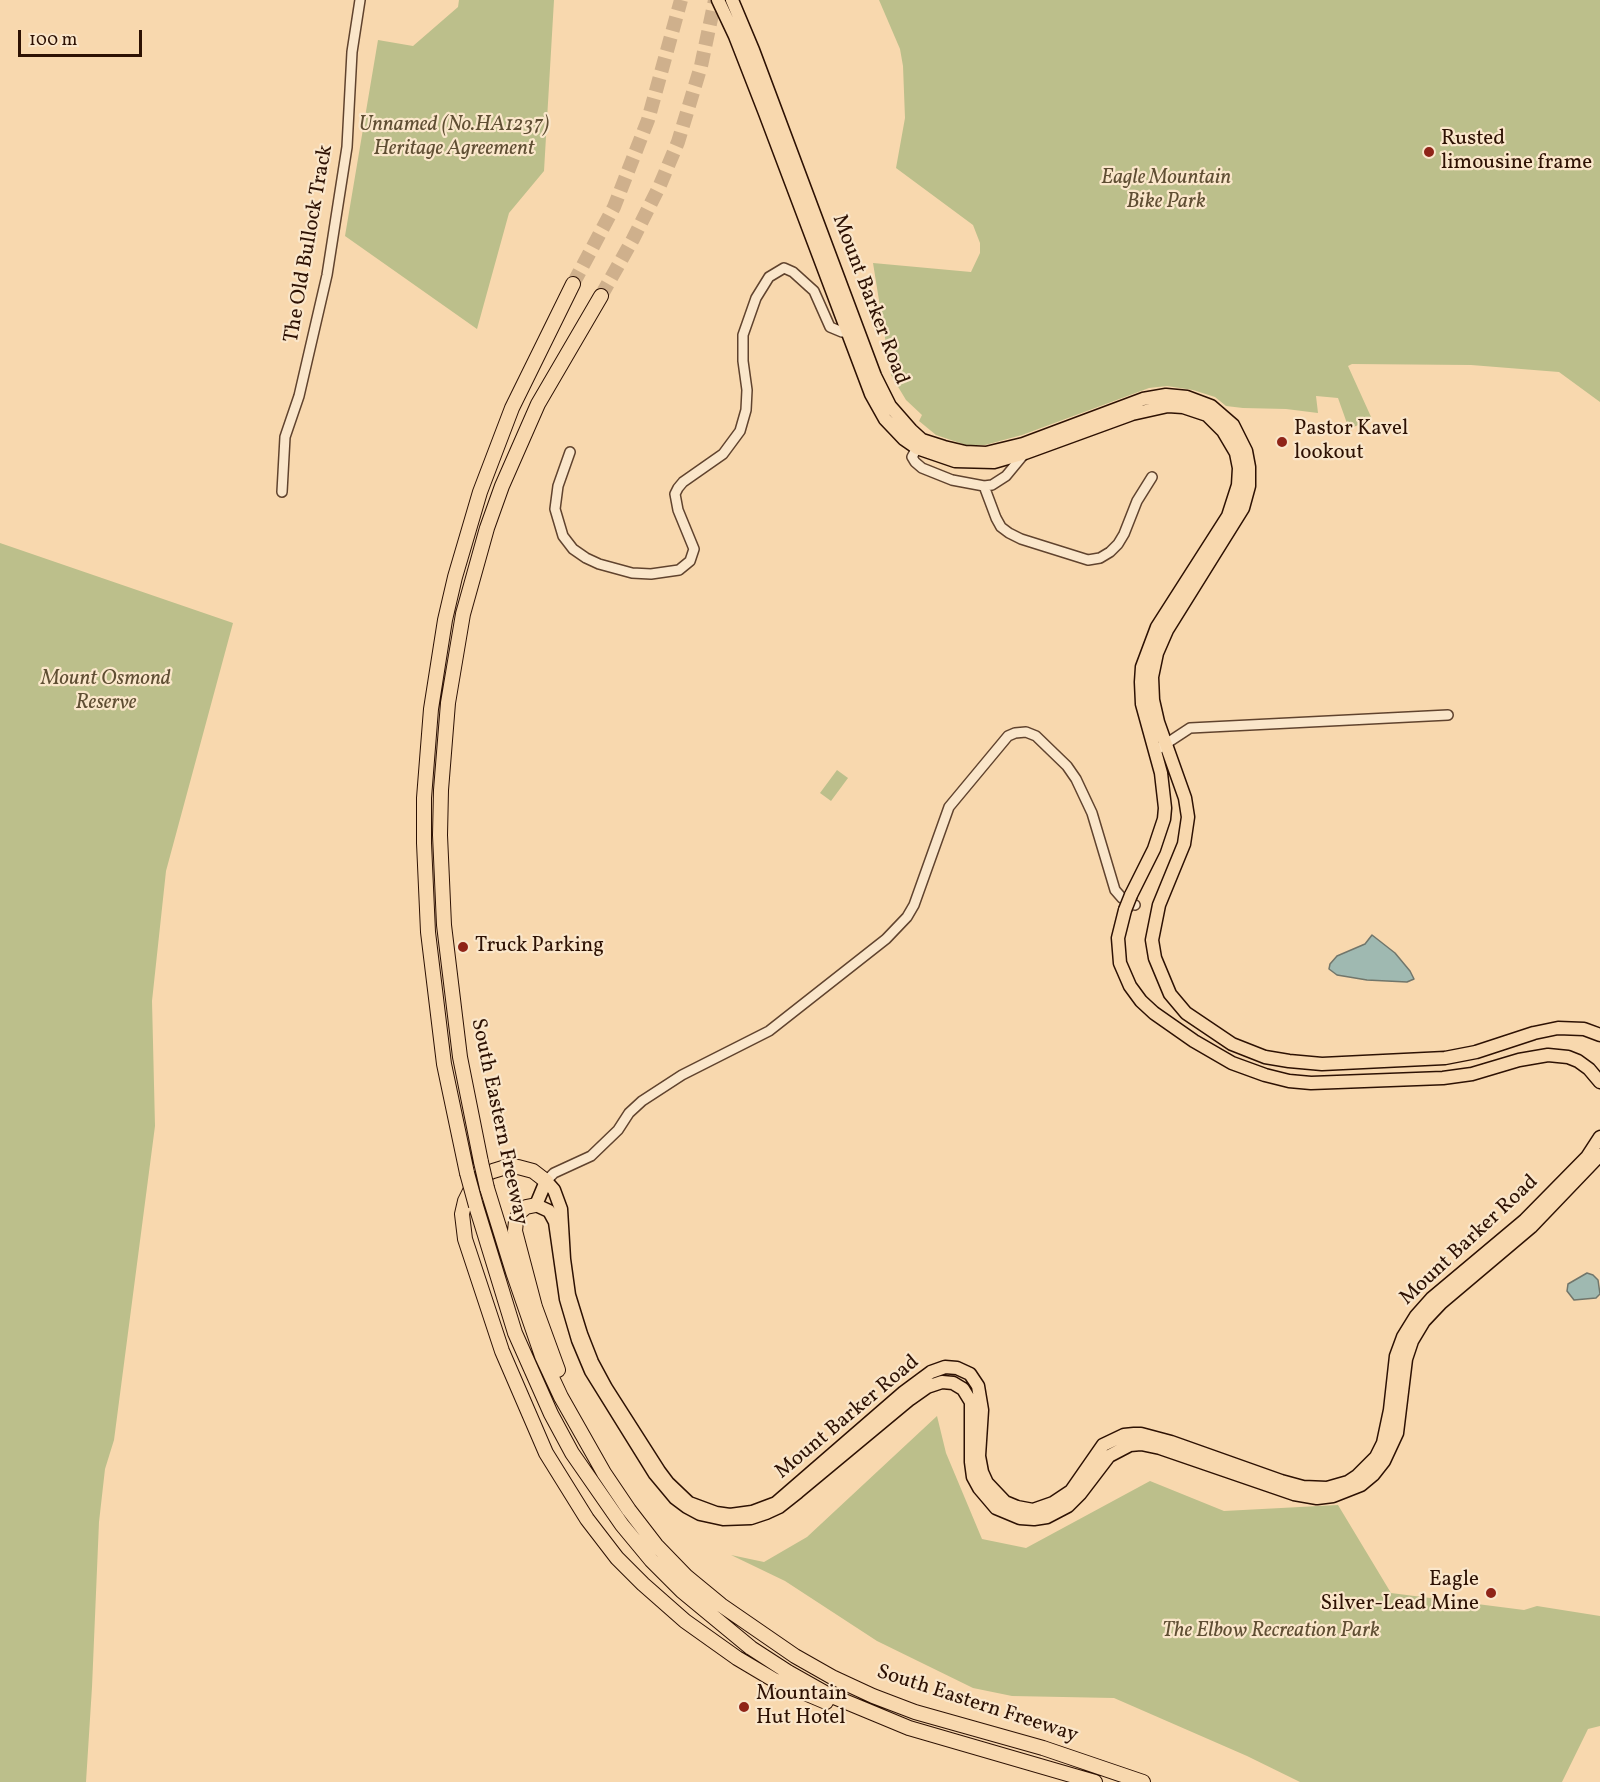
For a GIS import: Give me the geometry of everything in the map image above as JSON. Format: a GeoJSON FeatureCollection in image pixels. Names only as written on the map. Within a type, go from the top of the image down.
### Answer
{"type":"FeatureCollection","features":[{"type":"Feature","properties":{"kind":"highway","name":"South Eastern Freeway"},"geometry":{"type":"LineString","coordinates":[[573,284],[512,408],[480,492],[452,588],[431,709],[424,798],[428,932],[444,1064],[467,1173],[501,1291],[532,1374],[572,1453],[629,1534],[682,1591],[751,1648],[827,1694],[909,1728],[1095,1782]]}},
{"type":"Feature","properties":{"kind":"highway","name":"South Eastern Freeway"},"geometry":{"type":"LineString","coordinates":[[601,296],[538,404],[502,486],[487,528],[469,592],[455,658],[448,703],[441,790],[440,835],[444,925],[460,1057],[487,1188],[542,1356],[561,1397],[604,1473],[629,1510],[656,1545],[687,1577],[721,1605],[795,1656],[832,1677],[915,1712],[1054,1752],[1143,1782]]}},
{"type":"Feature","properties":{"kind":"highway"},"geometry":{"type":"LineString","coordinates":[[548,1178],[518,1167],[506,1167],[487,1173],[473,1185],[466,1197],[462,1225],[502,1351],[546,1453],[583,1513],[617,1558],[643,1584],[685,1621],[737,1658],[774,1680],[853,1715],[909,1728]]}},
{"type":"Feature","properties":{"kind":"highway"},"geometry":{"type":"LineString","coordinates":[[536,1205],[526,1207],[519,1213],[515,1231],[543,1330],[574,1406],[656,1545]]}},
{"type":"Feature","properties":{"kind":"main road","name":"Mount Barker Road"},"geometry":{"type":"LineString","coordinates":[[718,0],[852,330],[890,406],[919,444],[935,456],[970,463],[994,462],[1132,414],[1168,406],[1184,407],[1207,415],[1223,431],[1236,453],[1239,468],[1238,485],[1228,516],[1157,627],[1142,667],[1143,704],[1185,798],[1188,817],[1184,844],[1159,905],[1152,940],[1155,958],[1170,994],[1186,1013],[1232,1044],[1265,1057],[1289,1062],[1322,1064],[1445,1058],[1483,1050],[1558,1028],[1584,1029],[1600,1035]]}},
{"type":"Feature","properties":{"kind":"main road","name":"Mount Barker Road"},"geometry":{"type":"LineString","coordinates":[[732,0],[748,38],[852,330]]}},
{"type":"Feature","properties":{"kind":"main road","name":"Mount Barker Road"},"geometry":{"type":"LineString","coordinates":[[919,444],[965,452],[986,453],[1023,444],[1143,399],[1166,395],[1187,397],[1211,406],[1233,425],[1246,451],[1249,486],[1243,508],[1167,630],[1157,653],[1152,677],[1153,700],[1161,748],[1164,819],[1118,938],[1119,963],[1130,986],[1141,1001],[1194,1041],[1232,1063],[1289,1082],[1432,1079],[1472,1074],[1529,1057],[1558,1055],[1583,1064],[1600,1082]]}},
{"type":"Feature","properties":{"kind":"main road","name":"Mount Barker Road"},"geometry":{"type":"LineString","coordinates":[[548,1178],[561,1209],[569,1295],[592,1362],[659,1471],[689,1503],[716,1514],[730,1515],[752,1512],[776,1503],[904,1392],[932,1372],[945,1367],[957,1368],[970,1374],[978,1386],[982,1410],[979,1456],[987,1483],[1005,1502],[1033,1510],[1053,1503],[1071,1491],[1103,1446],[1124,1435],[1134,1434],[1171,1442],[1303,1487],[1327,1488],[1348,1482],[1366,1469],[1376,1457],[1383,1443],[1390,1410],[1396,1356],[1403,1337],[1416,1316],[1432,1298],[1525,1220],[1587,1156],[1600,1137]]}},
{"type":"Feature","properties":{"kind":"main road","name":"Mount Barker Road"},"geometry":{"type":"LineString","coordinates":[[536,1205],[549,1211],[555,1222],[566,1299],[578,1340],[591,1371],[664,1487],[687,1507],[700,1514],[723,1519],[751,1518],[779,1507],[910,1399],[927,1387],[942,1382],[953,1383],[963,1389],[971,1402],[971,1462],[973,1477],[979,1488],[996,1508],[1020,1518],[1034,1519],[1047,1517],[1068,1506],[1109,1456],[1130,1445],[1141,1444],[1160,1448],[1294,1494],[1317,1498],[1333,1496],[1361,1485],[1384,1461],[1397,1433],[1406,1359],[1424,1321],[1441,1303],[1531,1227],[1600,1155]]}},
{"type":"Feature","properties":{"kind":"main road"},"geometry":{"type":"LineString","coordinates":[[536,1205],[548,1178]]}},
{"type":"Feature","properties":{"kind":"street","name":"The Old Bullock Track"},"geometry":{"type":"LineString","coordinates":[[282,492],[285,437],[299,396],[327,275],[347,147],[352,52],[360,0]]}},
{"type":"Feature","properties":{"kind":"street"},"geometry":{"type":"LineString","coordinates":[[570,452],[558,486],[555,509],[563,536],[573,549],[599,564],[632,573],[651,574],[679,570],[690,561],[694,549],[678,510],[675,494],[683,482],[723,454],[740,431],[747,400],[743,335],[756,298],[769,277],[784,268],[793,272],[814,291],[830,327],[836,330],[852,330]]}},
{"type":"Feature","properties":{"kind":"street"},"geometry":{"type":"LineString","coordinates":[[919,444],[912,457],[922,468],[952,480],[984,486],[992,485],[1006,477],[1025,453]]}},
{"type":"Feature","properties":{"kind":"street"},"geometry":{"type":"LineString","coordinates":[[984,486],[1001,527],[1021,539],[1088,560],[1100,558],[1118,544],[1137,501],[1152,477]]}},
{"type":"Feature","properties":{"kind":"street"},"geometry":{"type":"LineString","coordinates":[[1161,748],[1190,728],[1448,715]]}},
{"type":"Feature","properties":{"kind":"street"},"geometry":{"type":"LineString","coordinates":[[548,1178],[591,1156],[618,1130],[629,1113],[642,1101],[682,1075],[768,1031],[886,939],[907,917],[914,905],[949,807],[999,744],[1008,736],[1026,732],[1036,736],[1067,766],[1076,779],[1092,813],[1115,890],[1130,904]]}},
{"type":"Feature","properties":{"kind":"green space","name":"Unnamed (No.HA1237) Heritage Agreement"},"geometry":{"type":"Polygon","coordinates":[[[459,0],[554,0],[544,171],[509,213],[477,329],[345,236],[378,40],[413,46],[458,7],[459,0]]]}},
{"type":"Feature","properties":{"kind":"green space","name":"Eagle Mountain Bike Park"},"geometry":{"type":"Polygon","coordinates":[[[879,0],[1600,0],[1600,402],[1559,372],[1471,365],[1352,364],[1348,366],[1372,419],[1349,429],[1338,398],[1316,396],[1318,413],[1286,409],[1243,408],[1226,406],[1215,397],[1193,390],[1167,386],[1149,388],[1022,435],[985,445],[966,445],[936,435],[919,421],[922,415],[906,400],[891,375],[873,263],[971,272],[980,253],[980,243],[973,225],[896,168],[905,118],[903,66],[900,49],[879,0]]]}},
{"type":"Feature","properties":{"kind":"green space","name":"Mount Osmond Reserve"},"geometry":{"type":"Polygon","coordinates":[[[0,543],[233,623],[166,871],[152,1001],[155,1126],[114,1440],[105,1469],[99,1522],[86,1782],[0,1782],[0,543]]]}},
{"type":"Feature","properties":{"kind":"green space"},"geometry":{"type":"Polygon","coordinates":[[[837,770],[848,778],[831,801],[820,793],[837,770]]]}},
{"type":"Feature","properties":{"kind":"green space","name":"The Elbow Recreation Park"},"geometry":{"type":"Polygon","coordinates":[[[937,1416],[946,1453],[982,1539],[1026,1548],[1150,1481],[1224,1511],[1338,1505],[1391,1593],[1524,1610],[1537,1606],[1600,1616],[1600,1726],[1588,1729],[1562,1782],[1300,1782],[1247,1756],[1114,1698],[1012,1696],[973,1688],[877,1641],[785,1581],[731,1555],[764,1562],[807,1537],[937,1416]]]}},
{"type":"Feature","properties":{"kind":"water"},"geometry":{"type":"Polygon","coordinates":[[[1372,935],[1395,953],[1414,979],[1407,982],[1367,980],[1337,975],[1329,969],[1337,956],[1365,944],[1372,935]]]}},
{"type":"Feature","properties":{"kind":"water"},"geometry":{"type":"Polygon","coordinates":[[[1587,1273],[1598,1280],[1600,1294],[1596,1298],[1574,1300],[1567,1291],[1568,1284],[1587,1273]]]}},
{"type":"Feature","properties":{"kind":"tunnel"},"geometry":{"type":"LineString","coordinates":[[573,284],[614,207],[648,120],[681,0]]}},
{"type":"Feature","properties":{"kind":"tunnel"},"geometry":{"type":"LineString","coordinates":[[601,296],[633,239],[678,142],[701,66],[715,0]]}},
{"type":"Feature","properties":{"kind":"place","name":"Rusted limousine frame"},"geometry":{"type":"Point","coordinates":[1429,152]}},
{"type":"Feature","properties":{"kind":"place","name":"Pastor Kavel lookout"},"geometry":{"type":"Point","coordinates":[1282,442]}},
{"type":"Feature","properties":{"kind":"place","name":"Truck Parking"},"geometry":{"type":"Point","coordinates":[463,947]}},
{"type":"Feature","properties":{"kind":"place","name":"Eagle Silver-Lead Mine"},"geometry":{"type":"Point","coordinates":[1491,1593]}},
{"type":"Feature","properties":{"kind":"place","name":"Mountain Hut Hotel"},"geometry":{"type":"Point","coordinates":[744,1707]}}]}
